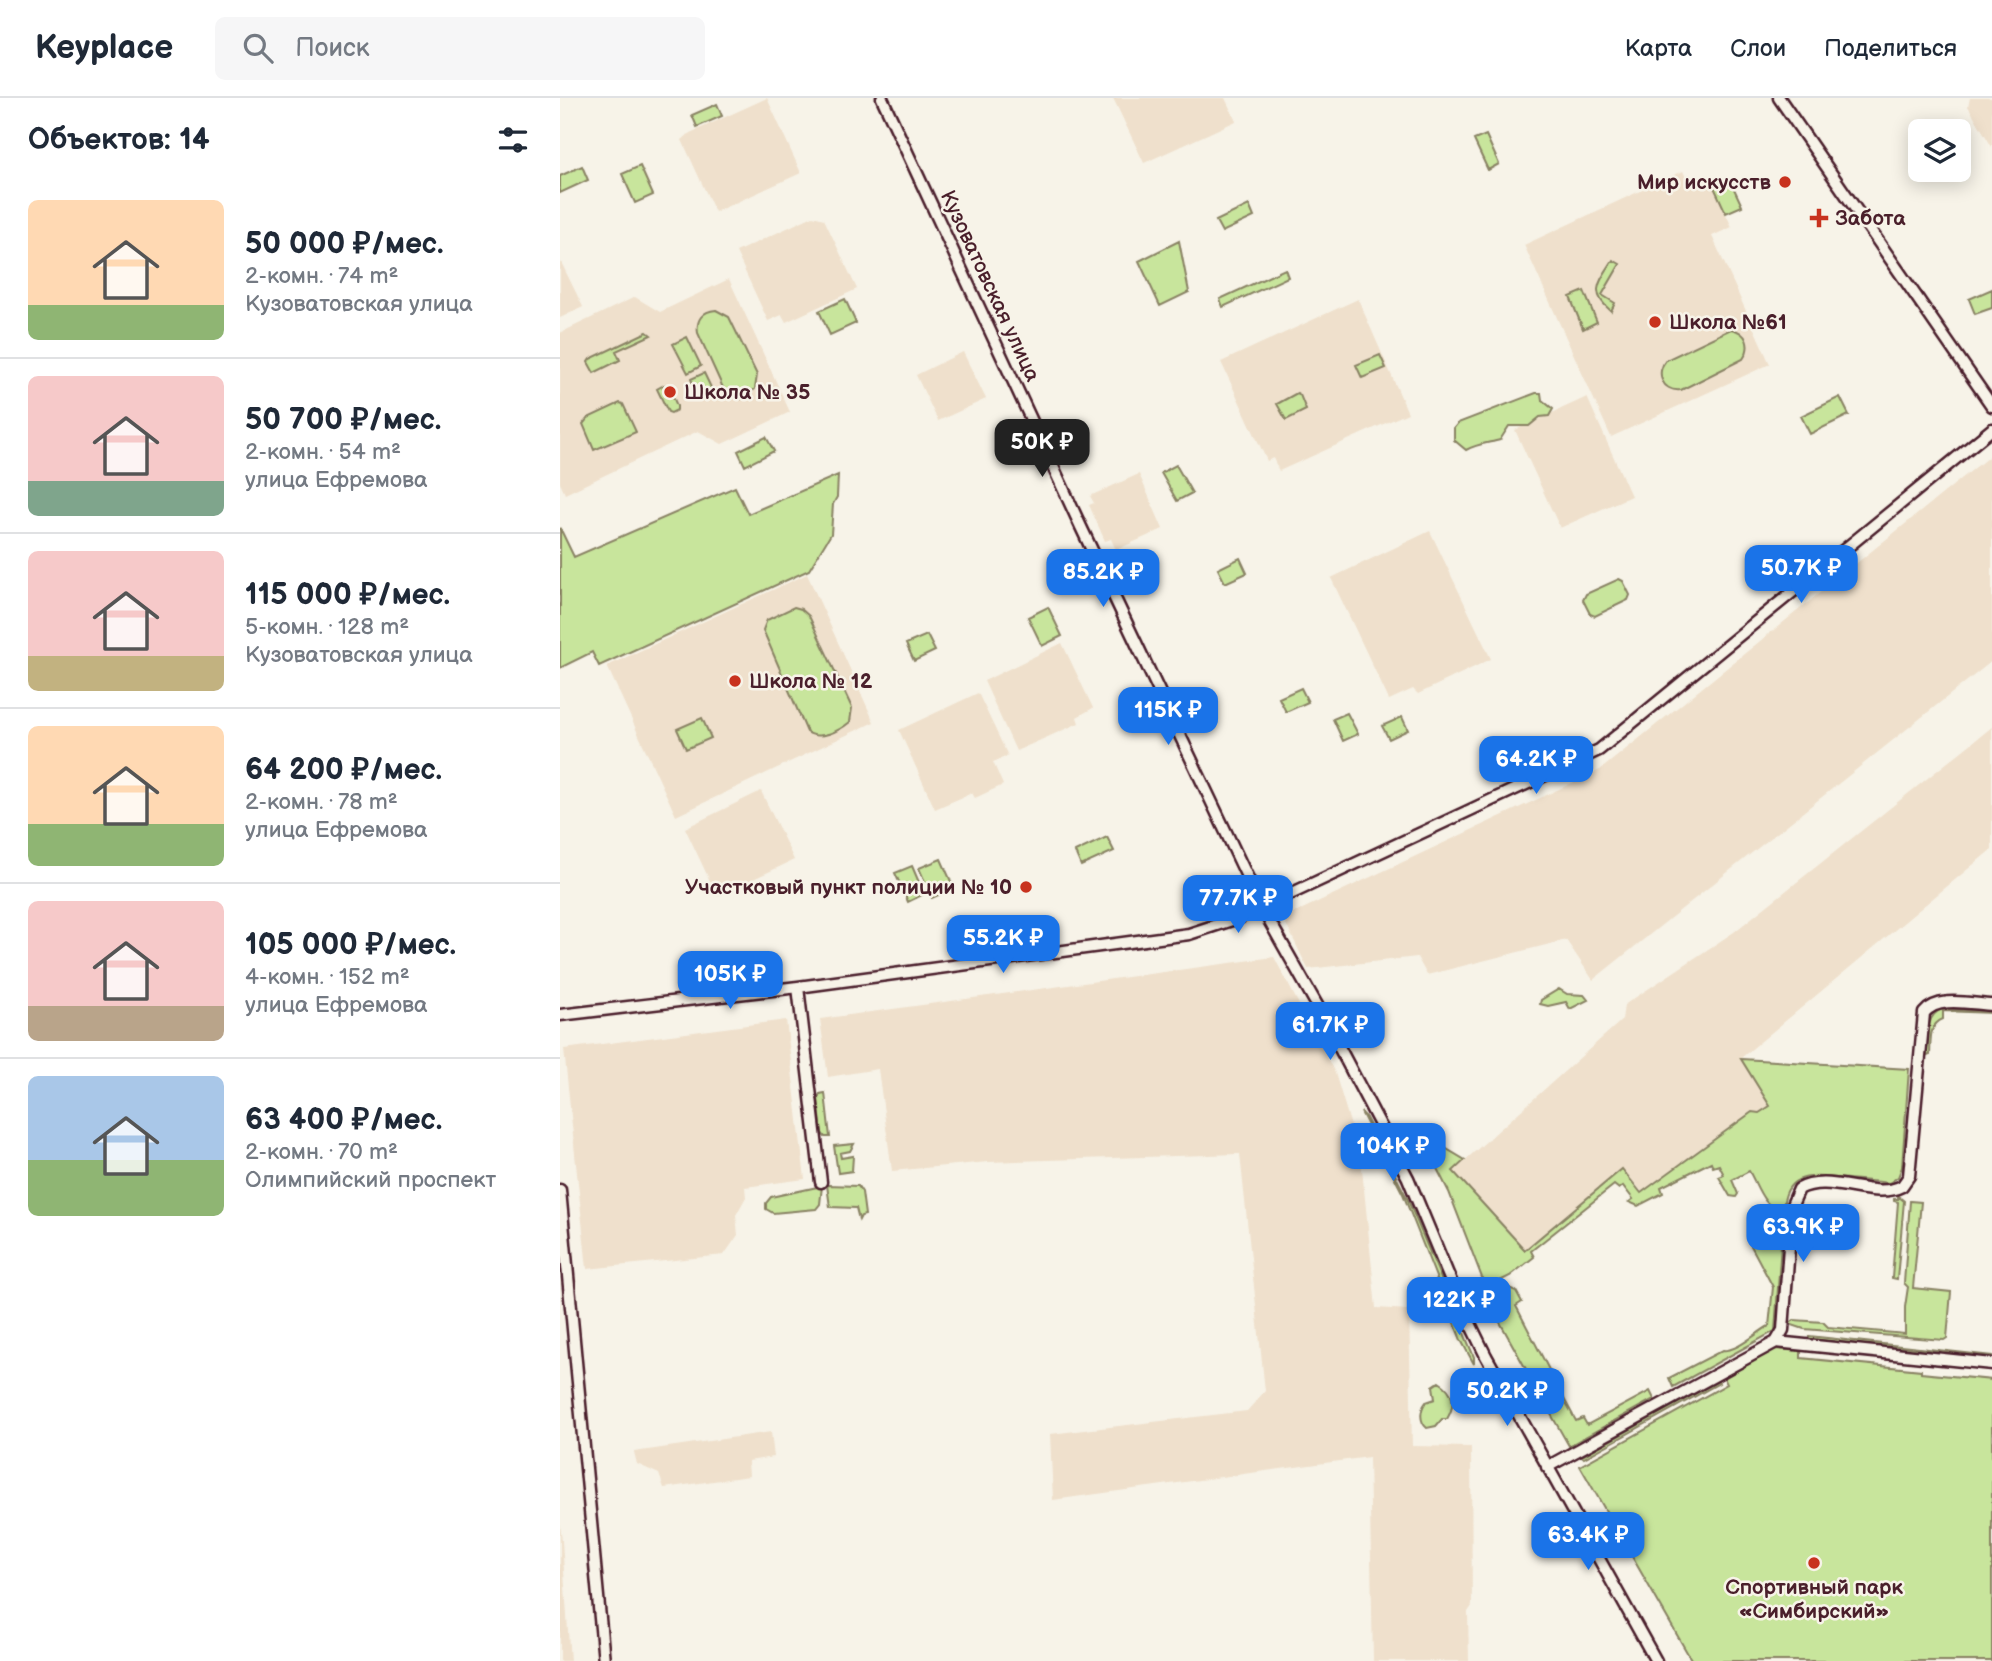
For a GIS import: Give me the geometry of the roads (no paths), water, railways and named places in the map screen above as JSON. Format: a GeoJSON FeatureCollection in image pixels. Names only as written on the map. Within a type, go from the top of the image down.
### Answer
{"type":"FeatureCollection","features":[{"type":"Feature","properties":{"kind":"street","name":"Кузоватовская улица"},"geometry":{"type":"LineString","coordinates":[[881,98],[1262,908],[1394,1149],[1472,1330],[1656,1661]]}},
{"type":"Feature","properties":{"kind":"street"},"geometry":{"type":"LineString","coordinates":[[1779,98],[1992,406]]}},
{"type":"Feature","properties":{"kind":"street"},"geometry":{"type":"LineString","coordinates":[[560,1016],[1189,934],[1216,927],[1599,750],[1992,429]]}},
{"type":"Feature","properties":{"kind":"street"},"geometry":{"type":"LineString","coordinates":[[798,987],[821,1182]]}},
{"type":"Feature","properties":{"kind":"street"},"geometry":{"type":"LineString","coordinates":[[1547,1467],[1776,1342],[1783,1330],[1792,1205],[1799,1189],[1815,1184],[1889,1190],[1906,1182],[1909,1176],[1922,1020],[1928,1007],[1941,1002],[1992,1005]]}},
{"type":"Feature","properties":{"kind":"street"},"geometry":{"type":"LineString","coordinates":[[560,1191],[604,1661]]}},
{"type":"Feature","properties":{"kind":"street"},"geometry":{"type":"LineString","coordinates":[[1776,1342],[1992,1364]]}},
{"type":"Feature","properties":{"kind":"place","name":"Мир искусств"},"geometry":{"type":"Point","coordinates":[1785,182]}},
{"type":"Feature","properties":{"kind":"place","name":"Забота"},"geometry":{"type":"Point","coordinates":[1819,218]}},
{"type":"Feature","properties":{"kind":"place","name":"Школа №61"},"geometry":{"type":"Point","coordinates":[1655,322]}},
{"type":"Feature","properties":{"kind":"place","name":"Школа № 35"},"geometry":{"type":"Point","coordinates":[670,392]}},
{"type":"Feature","properties":{"kind":"place","name":"Школа № 12"},"geometry":{"type":"Point","coordinates":[735,681]}},
{"type":"Feature","properties":{"kind":"place","name":"Участковый пункт полиции № 10"},"geometry":{"type":"Point","coordinates":[1026,887]}},
{"type":"Feature","properties":{"kind":"place","name":"Спортивный парк «Симбирский»"},"geometry":{"type":"Point","coordinates":[1814,1563]}}]}
